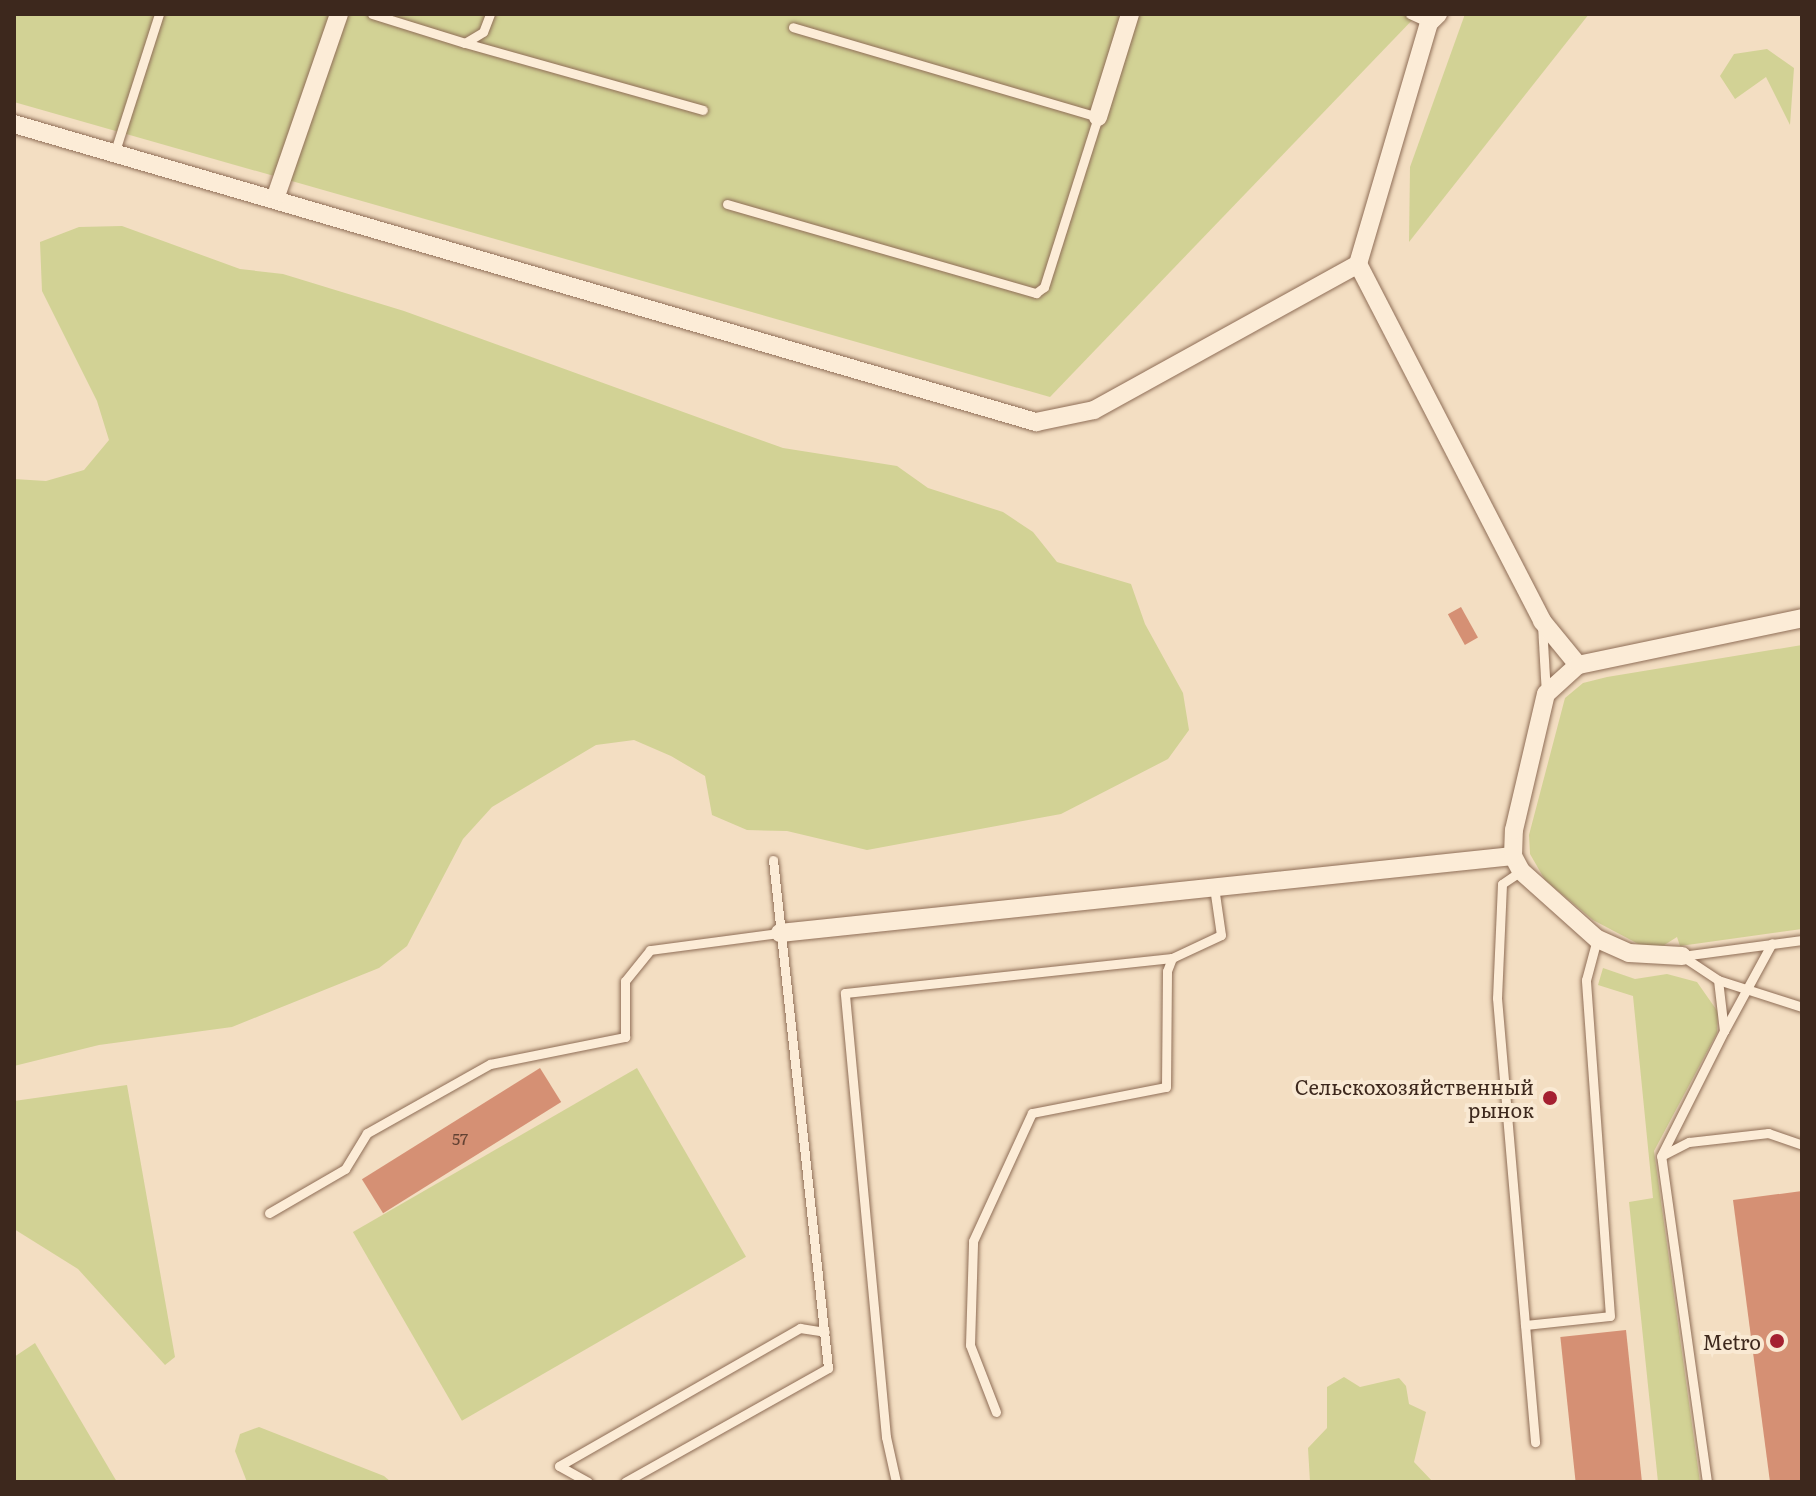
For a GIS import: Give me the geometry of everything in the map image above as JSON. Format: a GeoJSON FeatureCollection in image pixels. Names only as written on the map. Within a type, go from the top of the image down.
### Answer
{"type":"FeatureCollection","features":[{"type":"Feature","properties":{"kind":"street"},"geometry":{"type":"LineString","coordinates":[[276,196],[339,14]]}},
{"type":"Feature","properties":{"kind":"street"},"geometry":{"type":"LineString","coordinates":[[1098,117],[1130,14]]}},
{"type":"Feature","properties":{"kind":"street"},"geometry":{"type":"LineString","coordinates":[[14,124],[276,196],[1036,422],[1094,410],[1358,264],[1434,19]]}},
{"type":"Feature","properties":{"kind":"street"},"geometry":{"type":"LineString","coordinates":[[1358,264],[1542,621],[1578,665]]}},
{"type":"Feature","properties":{"kind":"street"},"geometry":{"type":"LineString","coordinates":[[1517,863],[1528,760],[1546,694],[1578,665],[1802,618]]}},
{"type":"Feature","properties":{"kind":"street"},"geometry":{"type":"LineString","coordinates":[[780,933],[1214,887],[1517,863],[1597,939],[1629,953],[1682,956]]}},
{"type":"Feature","properties":{"kind":"lane"},"geometry":{"type":"LineString","coordinates":[[115,151],[159,14]]}},
{"type":"Feature","properties":{"kind":"lane"},"geometry":{"type":"LineString","coordinates":[[372,14],[703,110]]}},
{"type":"Feature","properties":{"kind":"lane"},"geometry":{"type":"LineString","coordinates":[[465,43],[483,32],[490,14]]}},
{"type":"Feature","properties":{"kind":"lane"},"geometry":{"type":"LineString","coordinates":[[1410,14],[1434,19]]}},
{"type":"Feature","properties":{"kind":"lane"},"geometry":{"type":"LineString","coordinates":[[727,204],[1036,293],[1044,287],[1098,117],[793,27]]}},
{"type":"Feature","properties":{"kind":"lane"},"geometry":{"type":"LineString","coordinates":[[1542,621],[1546,694]]}},
{"type":"Feature","properties":{"kind":"lane"},"geometry":{"type":"LineString","coordinates":[[625,1482],[828,1368],[773,860]]}},
{"type":"Feature","properties":{"kind":"lane"},"geometry":{"type":"LineString","coordinates":[[1517,863],[1502,884],[1497,998],[1535,1442]]}},
{"type":"Feature","properties":{"kind":"lane"},"geometry":{"type":"LineString","coordinates":[[896,1482],[886,1437],[845,993],[1172,958],[1221,935],[1214,887]]}},
{"type":"Feature","properties":{"kind":"lane"},"geometry":{"type":"LineString","coordinates":[[269,1213],[345,1169],[367,1133],[490,1064],[625,1037],[625,981],[650,950],[780,933]]}},
{"type":"Feature","properties":{"kind":"lane"},"geometry":{"type":"LineString","coordinates":[[1525,1325],[1610,1316],[1586,980],[1597,939]]}},
{"type":"Feature","properties":{"kind":"lane"},"geometry":{"type":"LineString","coordinates":[[1682,956],[1772,943],[1802,942]]}},
{"type":"Feature","properties":{"kind":"lane"},"geometry":{"type":"LineString","coordinates":[[1707,1482],[1661,1156],[1745,989],[1772,943]]}},
{"type":"Feature","properties":{"kind":"lane"},"geometry":{"type":"LineString","coordinates":[[1682,956],[1718,980],[1802,1007]]}},
{"type":"Feature","properties":{"kind":"lane"},"geometry":{"type":"LineString","coordinates":[[996,1412],[970,1345],[973,1241],[1032,1113],[1166,1087],[1167,971],[1172,958]]}},
{"type":"Feature","properties":{"kind":"lane"},"geometry":{"type":"LineString","coordinates":[[1718,980],[1724,1031]]}},
{"type":"Feature","properties":{"kind":"lane"},"geometry":{"type":"LineString","coordinates":[[1661,1156],[1689,1142],[1768,1133],[1802,1145]]}},
{"type":"Feature","properties":{"kind":"lane"},"geometry":{"type":"LineString","coordinates":[[588,1482],[559,1466],[800,1328],[825,1332]]}},
{"type":"Feature","properties":{"kind":"green space"},"geometry":{"type":"Polygon","coordinates":[[[14,14],[1418,14],[1050,397],[14,102],[14,14]]]}},
{"type":"Feature","properties":{"kind":"green space"},"geometry":{"type":"Polygon","coordinates":[[[1465,14],[1589,14],[1409,242],[1410,167],[1465,14]]]}},
{"type":"Feature","properties":{"kind":"green space"},"geometry":{"type":"Polygon","coordinates":[[[1767,49],[1794,68],[1790,125],[1766,77],[1735,99],[1720,76],[1734,54],[1767,49]]]}},
{"type":"Feature","properties":{"kind":"green space"},"geometry":{"type":"Polygon","coordinates":[[[122,226],[240,269],[283,274],[404,311],[783,448],[897,466],[928,488],[1003,512],[1033,532],[1057,562],[1131,584],[1145,624],[1183,693],[1189,730],[1168,759],[1061,814],[867,850],[787,831],[747,830],[712,815],[705,776],[671,756],[634,740],[596,745],[492,807],[463,839],[407,946],[379,968],[232,1027],[99,1045],[14,1066],[14,479],[46,481],[84,470],[109,440],[97,401],[42,291],[40,242],[79,227],[122,226]]]}},
{"type":"Feature","properties":{"kind":"green space"},"geometry":{"type":"Polygon","coordinates":[[[1802,645],[1802,929],[1680,946],[1677,937],[1658,949],[1646,948],[1593,920],[1545,880],[1530,854],[1529,835],[1565,698],[1583,683],[1607,677],[1802,645]]]}},
{"type":"Feature","properties":{"kind":"green space"},"geometry":{"type":"Polygon","coordinates":[[[1603,968],[1635,979],[1667,974],[1697,982],[1718,1012],[1717,1033],[1654,1151],[1700,1482],[1658,1482],[1629,1202],[1653,1198],[1633,996],[1598,985],[1603,968]]]}},
{"type":"Feature","properties":{"kind":"green space"},"geometry":{"type":"Polygon","coordinates":[[[637,1068],[746,1257],[462,1421],[353,1232],[637,1068]]]}},
{"type":"Feature","properties":{"kind":"green space"},"geometry":{"type":"Polygon","coordinates":[[[127,1085],[175,1357],[165,1365],[78,1269],[14,1229],[14,1101],[127,1085]]]}},
{"type":"Feature","properties":{"kind":"green space"},"geometry":{"type":"Polygon","coordinates":[[[35,1343],[117,1482],[14,1482],[14,1357],[35,1343]]]}},
{"type":"Feature","properties":{"kind":"green space"},"geometry":{"type":"Polygon","coordinates":[[[1344,1377],[1360,1387],[1399,1378],[1406,1386],[1409,1404],[1426,1412],[1414,1462],[1433,1482],[1310,1482],[1308,1448],[1327,1428],[1327,1387],[1344,1377]]]}},
{"type":"Feature","properties":{"kind":"green space"},"geometry":{"type":"Polygon","coordinates":[[[259,1427],[384,1476],[391,1482],[247,1482],[235,1451],[240,1434],[259,1427]]]}},
{"type":"Feature","properties":{"kind":"building"},"geometry":{"type":"Polygon","coordinates":[[[1461,607],[1478,638],[1465,645],[1448,614],[1461,607]]]}},
{"type":"Feature","properties":{"kind":"building"},"geometry":{"type":"Polygon","coordinates":[[[540,1068],[561,1102],[383,1213],[362,1179],[540,1068]]]}},
{"type":"Feature","properties":{"kind":"building","name":"Metro"},"geometry":{"type":"Polygon","coordinates":[[[1802,1191],[1802,1482],[1770,1482],[1733,1200],[1802,1191]]]}},
{"type":"Feature","properties":{"kind":"building"},"geometry":{"type":"Polygon","coordinates":[[[1626,1330],[1642,1482],[1576,1482],[1560,1337],[1626,1330]]]}},
{"type":"Feature","properties":{"kind":"place","name":"Сельскохозяйственный рынок"},"geometry":{"type":"Point","coordinates":[1550,1098]}},
{"type":"Feature","properties":{"kind":"place","name":"Metro"},"geometry":{"type":"Point","coordinates":[1777,1341]}}]}
